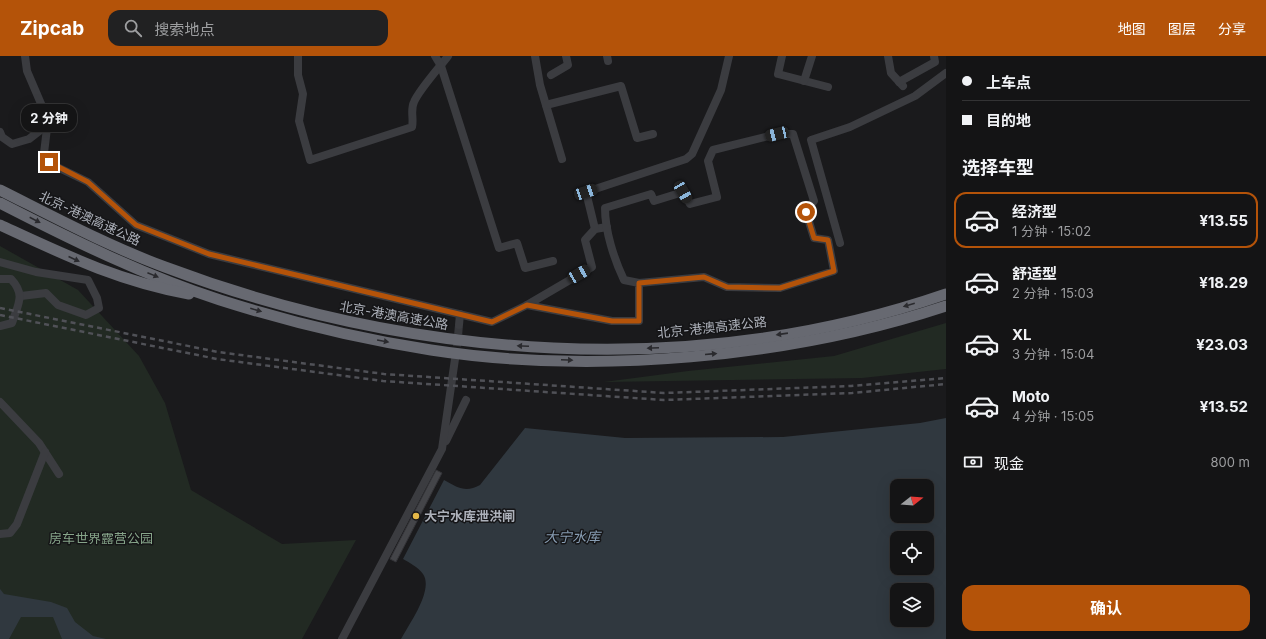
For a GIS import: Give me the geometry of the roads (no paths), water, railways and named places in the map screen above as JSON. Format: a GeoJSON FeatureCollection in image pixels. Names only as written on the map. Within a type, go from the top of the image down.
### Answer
{"type":"FeatureCollection","features":[{"type":"Feature","properties":{"kind":"highway","name":"北京-港澳高速公路"},"geometry":{"type":"LineString","coordinates":[[0,190],[101,240],[163,266],[222,288],[289,308],[362,325],[434,338],[577,349],[654,348],[731,341],[795,332],[865,318],[946,294]]}},
{"type":"Feature","properties":{"kind":"highway","name":"北京-港澳高速公路"},"geometry":{"type":"LineString","coordinates":[[0,203],[95,251],[219,299],[284,318],[358,336],[432,350],[506,357],[577,361],[656,359],[734,352],[798,343],[868,330],[946,306]]}},
{"type":"Feature","properties":{"kind":"highway"},"geometry":{"type":"LineString","coordinates":[[0,225],[90,266],[121,278],[155,288],[219,299]]}},
{"type":"Feature","properties":{"kind":"street"},"geometry":{"type":"LineString","coordinates":[[24,56],[27,71],[48,120],[44,153],[49,162],[88,182],[136,225],[209,254],[492,322],[527,305],[592,267],[585,240],[595,229],[607,227]]}},
{"type":"Feature","properties":{"kind":"street"},"geometry":{"type":"LineString","coordinates":[[298,56],[298,75],[303,94],[299,121],[310,160],[412,127],[413,103],[448,56]]}},
{"type":"Feature","properties":{"kind":"street"},"geometry":{"type":"LineString","coordinates":[[435,56],[440,66],[499,248],[517,243],[525,268],[553,260]]}},
{"type":"Feature","properties":{"kind":"street"},"geometry":{"type":"LineString","coordinates":[[535,56],[540,85],[562,159]]}},
{"type":"Feature","properties":{"kind":"street"},"geometry":{"type":"LineString","coordinates":[[551,75],[568,65],[566,56]]}},
{"type":"Feature","properties":{"kind":"street"},"geometry":{"type":"LineString","coordinates":[[595,229],[586,192],[686,159],[692,154],[721,90],[729,56]]}},
{"type":"Feature","properties":{"kind":"street"},"geometry":{"type":"LineString","coordinates":[[782,56],[778,74],[828,86]]}},
{"type":"Feature","properties":{"kind":"street"},"geometry":{"type":"LineString","coordinates":[[804,81],[812,56]]}},
{"type":"Feature","properties":{"kind":"street"},"geometry":{"type":"LineString","coordinates":[[888,56],[891,73],[901,84],[935,62],[934,56]]}},
{"type":"Feature","properties":{"kind":"street"},"geometry":{"type":"LineString","coordinates":[[840,243],[811,140],[850,127],[915,96],[946,73]]}},
{"type":"Feature","properties":{"kind":"street"},"geometry":{"type":"LineString","coordinates":[[546,105],[621,86],[637,138],[653,134]]}},
{"type":"Feature","properties":{"kind":"street"},"geometry":{"type":"LineString","coordinates":[[0,132],[2,137],[12,144],[29,139],[47,125]]}},
{"type":"Feature","properties":{"kind":"street"},"geometry":{"type":"LineString","coordinates":[[777,134],[793,134],[814,201],[806,212],[814,238],[828,240],[834,271],[780,288],[727,287],[704,277],[639,283],[624,280],[607,227],[605,208],[652,194],[654,201],[683,192],[690,204],[717,197],[708,161],[713,150],[777,134]]}},
{"type":"Feature","properties":{"kind":"street"},"geometry":{"type":"LineString","coordinates":[[0,262],[36,272],[62,274],[88,280],[97,298],[99,308],[86,315],[58,305],[46,293],[21,296]]}},
{"type":"Feature","properties":{"kind":"street"},"geometry":{"type":"LineString","coordinates":[[0,279],[11,279],[18,286],[21,296],[12,323],[0,326]]}},
{"type":"Feature","properties":{"kind":"street"},"geometry":{"type":"LineString","coordinates":[[527,305],[612,321],[639,321],[639,283]]}},
{"type":"Feature","properties":{"kind":"street"},"geometry":{"type":"LineString","coordinates":[[459,325],[460,314]]}},
{"type":"Feature","properties":{"kind":"street"},"geometry":{"type":"LineString","coordinates":[[442,449],[455,359]]}},
{"type":"Feature","properties":{"kind":"street"},"geometry":{"type":"LineString","coordinates":[[342,639],[432,470],[466,400]]}},
{"type":"Feature","properties":{"kind":"street"},"geometry":{"type":"LineString","coordinates":[[0,402],[39,443],[59,474]]}},
{"type":"Feature","properties":{"kind":"street"},"geometry":{"type":"LineString","coordinates":[[0,534],[10,533],[17,524],[45,452]]}},
{"type":"Feature","properties":{"kind":"water","name":"大宁水库"},"geometry":{"type":"Polygon","coordinates":[[[946,418],[946,639],[401,639],[423,598],[426,581],[419,569],[403,559],[444,480],[466,489],[480,485],[525,428],[625,438],[783,437],[920,423],[946,418]]]}},
{"type":"Feature","properties":{"kind":"water"},"geometry":{"type":"Polygon","coordinates":[[[0,589],[4,594],[51,602],[67,608],[75,622],[93,636],[106,639],[62,639],[53,617],[21,617],[9,639],[0,639],[0,589]]]}},
{"type":"Feature","properties":{"kind":"tunnel"},"geometry":{"type":"LineString","coordinates":[[456,358],[459,325]]}},
{"type":"Feature","properties":{"kind":"railway"},"geometry":{"type":"LineString","coordinates":[[0,308],[218,352],[384,374],[664,393],[851,386],[946,378]]}},
{"type":"Feature","properties":{"kind":"railway"},"geometry":{"type":"LineString","coordinates":[[0,315],[217,359],[383,381],[664,400],[852,393],[946,384]]}},
{"type":"Feature","properties":{"kind":"place","name":"大宁水库泄洪闸"},"geometry":{"type":"Point","coordinates":[416,516]}},
{"type":"Feature","properties":{"kind":"park label","name":"房车世界露营公园"},"geometry":{"type":"Point","coordinates":[101,538]}}]}
